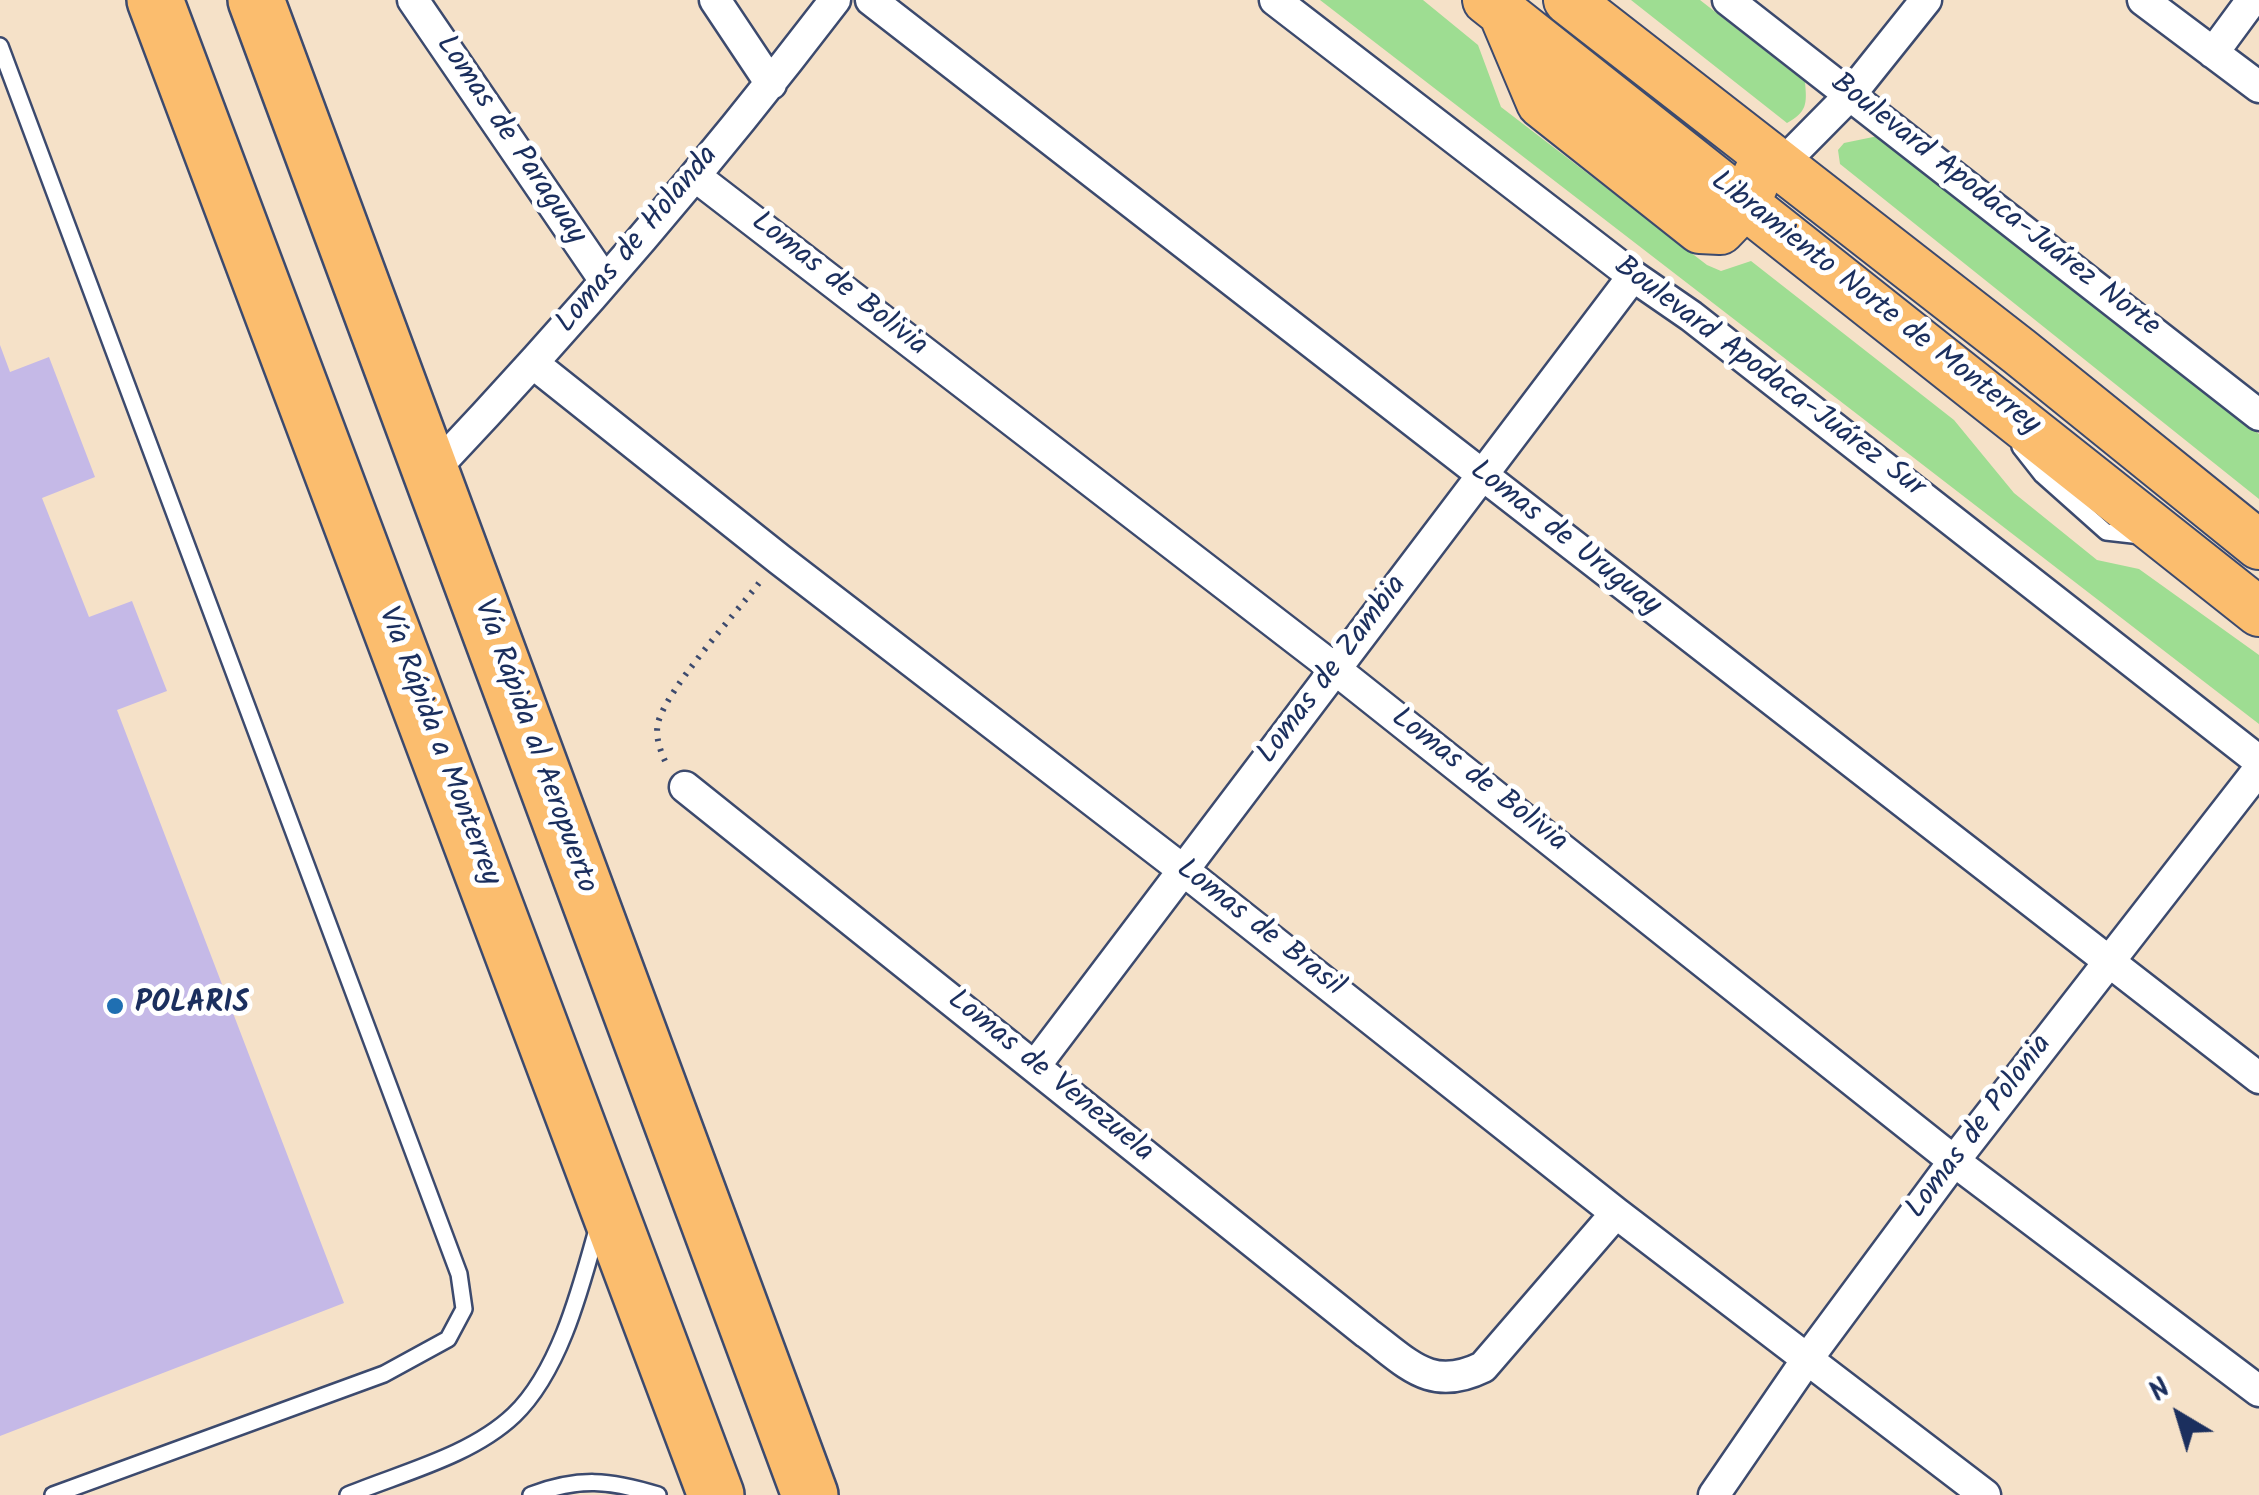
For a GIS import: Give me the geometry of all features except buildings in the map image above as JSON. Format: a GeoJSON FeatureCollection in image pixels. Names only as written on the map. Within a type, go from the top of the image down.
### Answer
{"type":"FeatureCollection","features":[{"type":"Feature","properties":{"kind":"highway","name":"Vía Rápida a Monterrey"},"geometry":{"type":"LineString","coordinates":[[156,0],[716,1495]]}},
{"type":"Feature","properties":{"kind":"highway","name":"Vía Rápida al Aeropuerto"},"geometry":{"type":"LineString","coordinates":[[256,0],[810,1495]]}},
{"type":"Feature","properties":{"kind":"main road"},"geometry":{"type":"LineString","coordinates":[[1568,0],[2020,352],[2259,545]]}},
{"type":"Feature","properties":{"kind":"main road","name":"Libramiento Norte de Monterrey"},"geometry":{"type":"LineString","coordinates":[[1495,6],[2259,612]]}},
{"type":"Feature","properties":{"kind":"main road"},"geometry":{"type":"LineString","coordinates":[[1746,203],[1759,176],[1763,154]]}},
{"type":"Feature","properties":{"kind":"street","name":"Lomas de Paraguay"},"geometry":{"type":"LineString","coordinates":[[412,0],[604,282]]}},
{"type":"Feature","properties":{"kind":"street"},"geometry":{"type":"LineString","coordinates":[[715,0],[771,84]]}},
{"type":"Feature","properties":{"kind":"street","name":"Lomas de Holanda"},"geometry":{"type":"LineString","coordinates":[[432,473],[534,364],[696,176],[835,0]]}},
{"type":"Feature","properties":{"kind":"street","name":"Lomas de Uruguay"},"geometry":{"type":"LineString","coordinates":[[871,0],[2259,1078]]}},
{"type":"Feature","properties":{"kind":"street","name":"Boulevard Apodaca-Juárez Sur"},"geometry":{"type":"LineString","coordinates":[[1275,0],[1706,328],[2259,761]]}},
{"type":"Feature","properties":{"kind":"street","name":"Boulevard Apodaca-Juárez Norte"},"geometry":{"type":"LineString","coordinates":[[1728,0],[2259,415]]}},
{"type":"Feature","properties":{"kind":"street"},"geometry":{"type":"LineString","coordinates":[[1763,154],[1850,95],[1926,0]]}},
{"type":"Feature","properties":{"kind":"street"},"geometry":{"type":"LineString","coordinates":[[2143,0],[2259,87]]}},
{"type":"Feature","properties":{"kind":"street"},"geometry":{"type":"LineString","coordinates":[[2213,52],[2252,0]]}},
{"type":"Feature","properties":{"kind":"street","name":"Lomas de Bolivia"},"geometry":{"type":"LineString","coordinates":[[696,176],[1335,669],[1954,1161],[2259,1391]]}},
{"type":"Feature","properties":{"kind":"street","name":"Lomas de Zambia"},"geometry":{"type":"LineString","coordinates":[[1036,1066],[1633,276]]}},
{"type":"Feature","properties":{"kind":"street","name":"Lomas de Brasil"},"geometry":{"type":"LineString","coordinates":[[534,364],[1616,1213],[1985,1495]]}},
{"type":"Feature","properties":{"kind":"street","name":"Lomas de Polonia"},"geometry":{"type":"LineString","coordinates":[[1714,1495],[1808,1358],[1954,1161],[2259,769]]}},
{"type":"Feature","properties":{"kind":"street","name":"Lomas de Venezuela"},"geometry":{"type":"LineString","coordinates":[[685,786],[1367,1333],[1428,1375],[1444,1379],[1464,1376],[1483,1367],[1616,1213]]}},
{"type":"Feature","properties":{"kind":"lane"},"geometry":{"type":"LineString","coordinates":[[0,46],[452,1256],[464,1309],[448,1339],[384,1374],[53,1495]]}},
{"type":"Feature","properties":{"kind":"lane"},"geometry":{"type":"LineString","coordinates":[[348,1495],[484,1436],[511,1418],[533,1394],[554,1359],[606,1198]]}},
{"type":"Feature","properties":{"kind":"lane"},"geometry":{"type":"LineString","coordinates":[[531,1495],[563,1483],[616,1482],[658,1495]]}},
{"type":"Feature","properties":{"kind":"path"},"geometry":{"type":"LineString","coordinates":[[685,786],[659,748],[658,723],[679,686],[779,559]]}},
{"type":"Feature","properties":{"kind":"green space"},"geometry":{"type":"Polygon","coordinates":[[[1320,0],[1423,0],[1478,45],[1501,107],[1707,265],[1721,271],[1751,261],[1954,420],[2014,493],[2097,560],[2139,569],[2259,655],[2259,724],[1320,0]]]}},
{"type":"Feature","properties":{"kind":"green space"},"geometry":{"type":"Polygon","coordinates":[[[1631,0],[1700,0],[1805,82],[1802,111],[1787,123],[1631,0]]]}},
{"type":"Feature","properties":{"kind":"green space"},"geometry":{"type":"Polygon","coordinates":[[[1878,136],[2259,434],[2259,499],[1840,164],[1838,150],[1844,143],[1878,136]]]}},
{"type":"Feature","properties":{"kind":"place","name":"POLARIS"},"geometry":{"type":"Point","coordinates":[115,1006]}}]}
